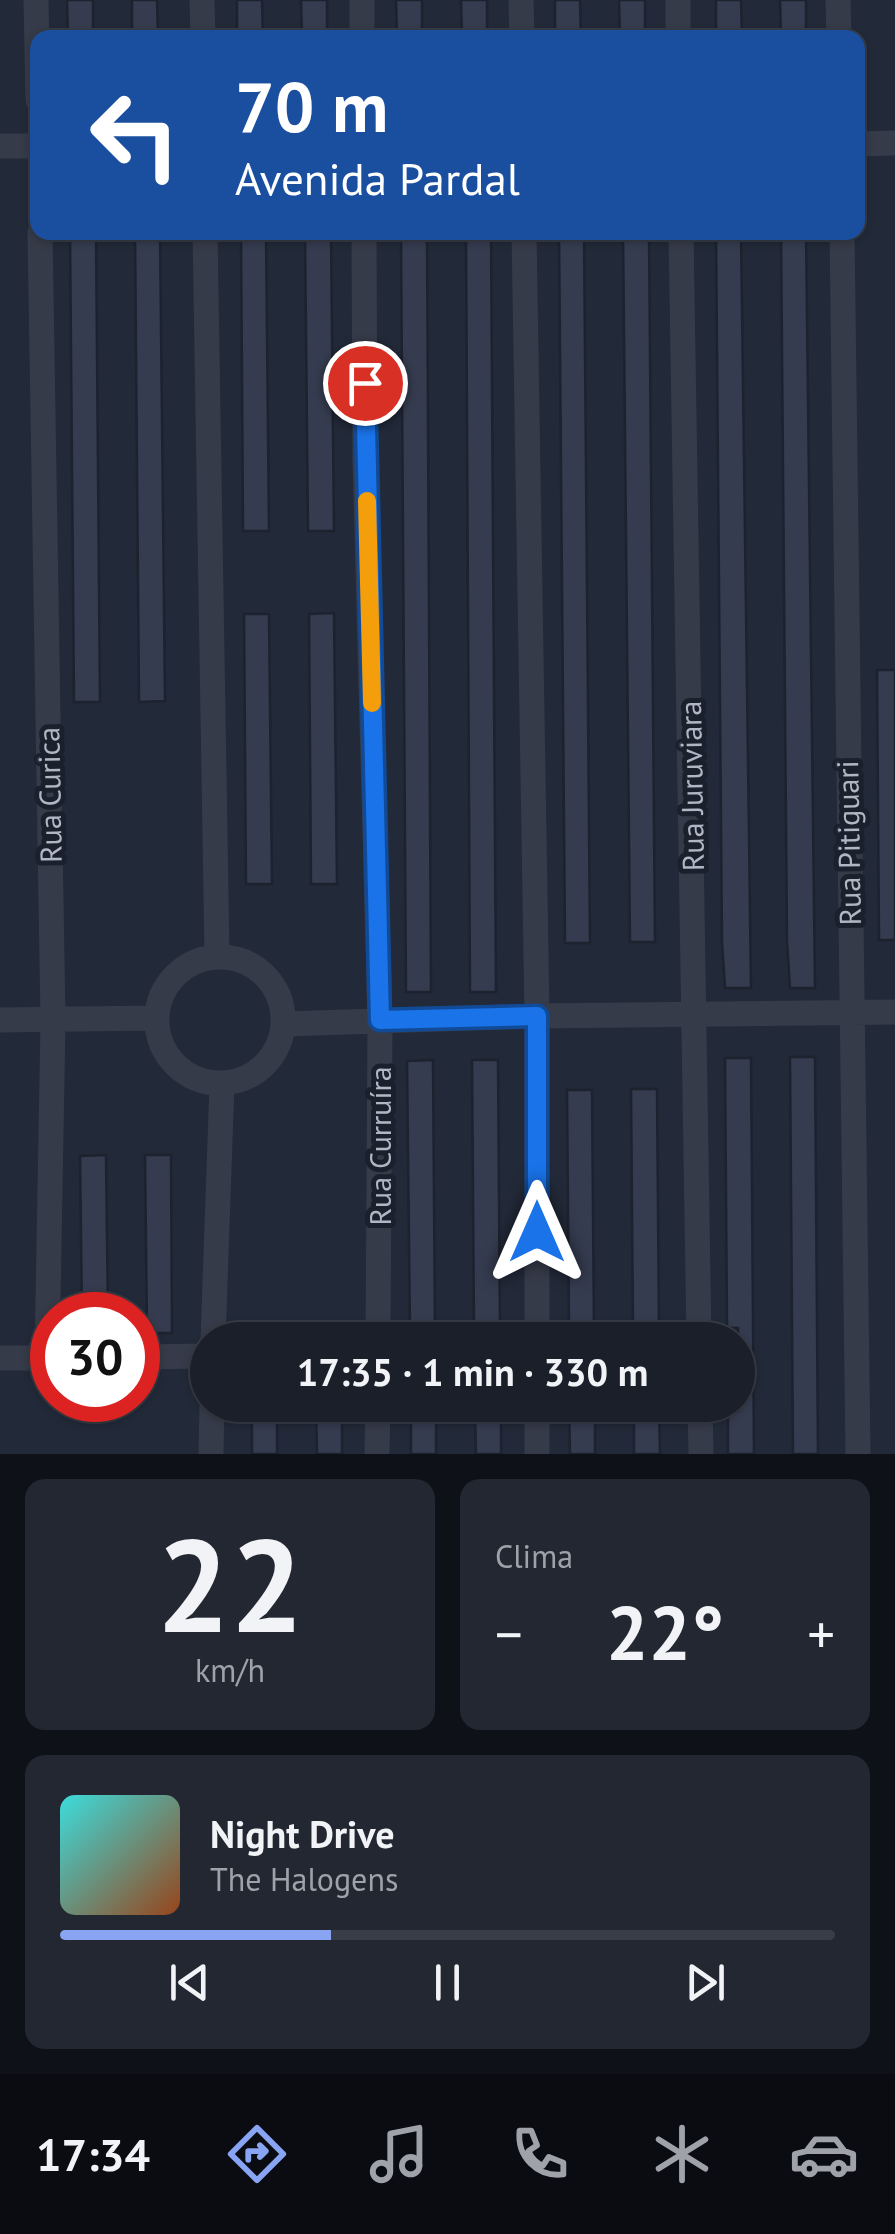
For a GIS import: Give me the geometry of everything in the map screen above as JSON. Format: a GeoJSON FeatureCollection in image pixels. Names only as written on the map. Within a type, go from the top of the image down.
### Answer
{"type":"FeatureCollection","features":[{"type":"Feature","properties":{"kind":"street"},"geometry":{"type":"LineString","coordinates":[[36,0],[37,30]]}},
{"type":"Feature","properties":{"kind":"street"},"geometry":{"type":"LineString","coordinates":[[202,0],[203,30]]}},
{"type":"Feature","properties":{"kind":"street"},"geometry":{"type":"LineString","coordinates":[[362,0],[362,30]]}},
{"type":"Feature","properties":{"kind":"street"},"geometry":{"type":"LineString","coordinates":[[522,0],[522,30]]}},
{"type":"Feature","properties":{"kind":"street"},"geometry":{"type":"LineString","coordinates":[[678,0],[678,30]]}},
{"type":"Feature","properties":{"kind":"street"},"geometry":{"type":"LineString","coordinates":[[838,0],[839,30]]}},
{"type":"Feature","properties":{"kind":"street"},"geometry":{"type":"LineString","coordinates":[[865,144],[895,143]]}},
{"type":"Feature","properties":{"kind":"street"},"geometry":{"type":"LineString","coordinates":[[0,146],[30,146]]}},
{"type":"Feature","properties":{"kind":"street","name":"Rua Curica"},"geometry":{"type":"LineString","coordinates":[[40,240],[53,1021],[51,1292]]}},
{"type":"Feature","properties":{"kind":"street"},"geometry":{"type":"LineString","coordinates":[[206,240],[217,956]]}},
{"type":"Feature","properties":{"kind":"street","name":"Rua Curruíra"},"geometry":{"type":"LineString","coordinates":[[364,240],[380,1020],[378,1322]]}},
{"type":"Feature","properties":{"kind":"street"},"geometry":{"type":"LineString","coordinates":[[524,240],[537,1016],[537,1322]]}},
{"type":"Feature","properties":{"kind":"street","name":"Rua Juruviara"},"geometry":{"type":"LineString","coordinates":[[681,240],[699,1322]]}},
{"type":"Feature","properties":{"kind":"street","name":"Rua Pitiguari"},"geometry":{"type":"LineString","coordinates":[[842,240],[858,1454]]}},
{"type":"Feature","properties":{"kind":"street"},"geometry":{"type":"LineString","coordinates":[[217,956],[241,960],[262,972],[277,992],[285,1024],[273,1056],[260,1071],[222,1084],[201,1082],[182,1072],[168,1058],[156,1018],[168,983],[198,960],[217,956]]}},
{"type":"Feature","properties":{"kind":"street"},"geometry":{"type":"LineString","coordinates":[[285,1024],[537,1016],[895,1012]]}},
{"type":"Feature","properties":{"kind":"street"},"geometry":{"type":"LineString","coordinates":[[0,1020],[156,1018]]}},
{"type":"Feature","properties":{"kind":"street"},"geometry":{"type":"LineString","coordinates":[[214,1322],[222,1084]]}},
{"type":"Feature","properties":{"kind":"street"},"geometry":{"type":"LineString","coordinates":[[160,1357],[190,1356]]}},
{"type":"Feature","properties":{"kind":"street"},"geometry":{"type":"LineString","coordinates":[[0,1358],[30,1358]]}},
{"type":"Feature","properties":{"kind":"street"},"geometry":{"type":"LineString","coordinates":[[211,1454],[212,1422]]}},
{"type":"Feature","properties":{"kind":"street"},"geometry":{"type":"LineString","coordinates":[[378,1422],[378,1454]]}},
{"type":"Feature","properties":{"kind":"street"},"geometry":{"type":"LineString","coordinates":[[537,1422],[537,1454]]}},
{"type":"Feature","properties":{"kind":"street"},"geometry":{"type":"LineString","coordinates":[[700,1422],[701,1454]]}},
{"type":"Feature","properties":{"kind":"building"},"geometry":{"type":"Polygon","coordinates":[[[67,0],[93,0],[93,30],[68,30],[67,0]]]}},
{"type":"Feature","properties":{"kind":"building"},"geometry":{"type":"Polygon","coordinates":[[[132,0],[157,0],[158,30],[132,30],[132,0]]]}},
{"type":"Feature","properties":{"kind":"building"},"geometry":{"type":"Polygon","coordinates":[[[237,0],[262,0],[263,30],[237,30],[237,0]]]}},
{"type":"Feature","properties":{"kind":"building"},"geometry":{"type":"Polygon","coordinates":[[[301,0],[327,0],[327,30],[302,30],[301,0]]]}},
{"type":"Feature","properties":{"kind":"building"},"geometry":{"type":"Polygon","coordinates":[[[396,0],[422,0],[422,30],[397,30],[396,0]]]}},
{"type":"Feature","properties":{"kind":"building"},"geometry":{"type":"Polygon","coordinates":[[[461,0],[487,0],[487,30],[462,30],[461,0]]]}},
{"type":"Feature","properties":{"kind":"building"},"geometry":{"type":"Polygon","coordinates":[[[555,0],[580,0],[581,30],[555,30],[555,0]]]}},
{"type":"Feature","properties":{"kind":"building"},"geometry":{"type":"Polygon","coordinates":[[[619,0],[645,0],[645,30],[620,30],[619,0]]]}},
{"type":"Feature","properties":{"kind":"building"},"geometry":{"type":"Polygon","coordinates":[[[716,0],[741,0],[742,30],[716,30],[716,0]]]}},
{"type":"Feature","properties":{"kind":"building"},"geometry":{"type":"Polygon","coordinates":[[[780,0],[806,0],[806,30],[781,30],[780,0]]]}},
{"type":"Feature","properties":{"kind":"building"},"geometry":{"type":"Polygon","coordinates":[[[70,240],[96,240],[100,702],[74,702],[70,240]]]}},
{"type":"Feature","properties":{"kind":"building"},"geometry":{"type":"Polygon","coordinates":[[[135,240],[160,240],[165,701],[139,702],[135,240]]]}},
{"type":"Feature","properties":{"kind":"building"},"geometry":{"type":"Polygon","coordinates":[[[241,240],[266,240],[269,531],[243,531],[241,240]]]}},
{"type":"Feature","properties":{"kind":"building"},"geometry":{"type":"Polygon","coordinates":[[[305,240],[331,240],[334,531],[308,531],[305,240]]]}},
{"type":"Feature","properties":{"kind":"building"},"geometry":{"type":"Polygon","coordinates":[[[401,240],[427,240],[431,992],[406,992],[401,240]]]}},
{"type":"Feature","properties":{"kind":"building"},"geometry":{"type":"Polygon","coordinates":[[[466,240],[491,240],[496,992],[470,992],[466,240]]]}},
{"type":"Feature","properties":{"kind":"building"},"geometry":{"type":"Polygon","coordinates":[[[559,240],[584,240],[590,943],[565,943],[559,240]]]}},
{"type":"Feature","properties":{"kind":"building"},"geometry":{"type":"Polygon","coordinates":[[[623,240],[649,240],[655,942],[630,942],[623,240]]]}},
{"type":"Feature","properties":{"kind":"building"},"geometry":{"type":"Polygon","coordinates":[[[716,240],[741,240],[751,988],[725,988],[716,240]]]}},
{"type":"Feature","properties":{"kind":"building"},"geometry":{"type":"Polygon","coordinates":[[[781,240],[806,240],[815,988],[790,988],[781,240]]]}},
{"type":"Feature","properties":{"kind":"building"},"geometry":{"type":"Polygon","coordinates":[[[334,613],[337,884],[311,884],[309,614],[334,613]]]}},
{"type":"Feature","properties":{"kind":"building"},"geometry":{"type":"Polygon","coordinates":[[[244,614],[269,614],[272,884],[246,884],[244,614]]]}},
{"type":"Feature","properties":{"kind":"building"},"geometry":{"type":"Polygon","coordinates":[[[877,670],[895,670],[895,940],[879,940],[877,670]]]}},
{"type":"Feature","properties":{"kind":"building"},"geometry":{"type":"Polygon","coordinates":[[[790,1057],[815,1057],[818,1454],[793,1454],[790,1057]]]}},
{"type":"Feature","properties":{"kind":"building"},"geometry":{"type":"Polygon","coordinates":[[[725,1058],[751,1058],[753,1322],[727,1322],[725,1058]]]}},
{"type":"Feature","properties":{"kind":"building"},"geometry":{"type":"Polygon","coordinates":[[[433,1060],[435,1322],[410,1322],[407,1061],[433,1060]]]}},
{"type":"Feature","properties":{"kind":"building"},"geometry":{"type":"Polygon","coordinates":[[[472,1060],[498,1060],[500,1322],[474,1322],[472,1060]]]}},
{"type":"Feature","properties":{"kind":"building"},"geometry":{"type":"Polygon","coordinates":[[[631,1089],[657,1089],[659,1322],[633,1322],[631,1089]]]}},
{"type":"Feature","properties":{"kind":"building"},"geometry":{"type":"Polygon","coordinates":[[[567,1090],[592,1090],[594,1322],[569,1322],[567,1090]]]}},
{"type":"Feature","properties":{"kind":"building"},"geometry":{"type":"Polygon","coordinates":[[[106,1155],[108,1292],[82,1292],[80,1156],[106,1155]]]}},
{"type":"Feature","properties":{"kind":"building"},"geometry":{"type":"Polygon","coordinates":[[[145,1155],[171,1155],[172,1333],[160,1333],[160,1292],[147,1292],[145,1155]]]}},
{"type":"Feature","properties":{"kind":"building"},"geometry":{"type":"Polygon","coordinates":[[[252,1422],[277,1422],[277,1454],[252,1454],[252,1422]]]}},
{"type":"Feature","properties":{"kind":"building"},"geometry":{"type":"Polygon","coordinates":[[[316,1422],[342,1422],[342,1454],[317,1454],[316,1422]]]}},
{"type":"Feature","properties":{"kind":"building"},"geometry":{"type":"Polygon","coordinates":[[[411,1422],[436,1422],[436,1454],[411,1454],[411,1422]]]}},
{"type":"Feature","properties":{"kind":"building"},"geometry":{"type":"Polygon","coordinates":[[[475,1422],[501,1422],[501,1454],[476,1454],[475,1422]]]}},
{"type":"Feature","properties":{"kind":"building"},"geometry":{"type":"Polygon","coordinates":[[[569,1422],[595,1422],[595,1454],[570,1454],[569,1422]]]}},
{"type":"Feature","properties":{"kind":"building"},"geometry":{"type":"Polygon","coordinates":[[[634,1422],[659,1422],[660,1454],[634,1454],[634,1422]]]}},
{"type":"Feature","properties":{"kind":"building"},"geometry":{"type":"Polygon","coordinates":[[[728,1422],[754,1422],[754,1454],[728,1454],[728,1422]]]}},
{"type":"Feature","properties":{"kind":"slow traffic"},"geometry":{"type":"LineString","coordinates":[[367,501],[372,703]]}},
{"type":"Feature","properties":{"kind":"route"},"geometry":{"type":"LineString","coordinates":[[365,383],[380,1020],[537,1016],[537,1232]]}}]}
